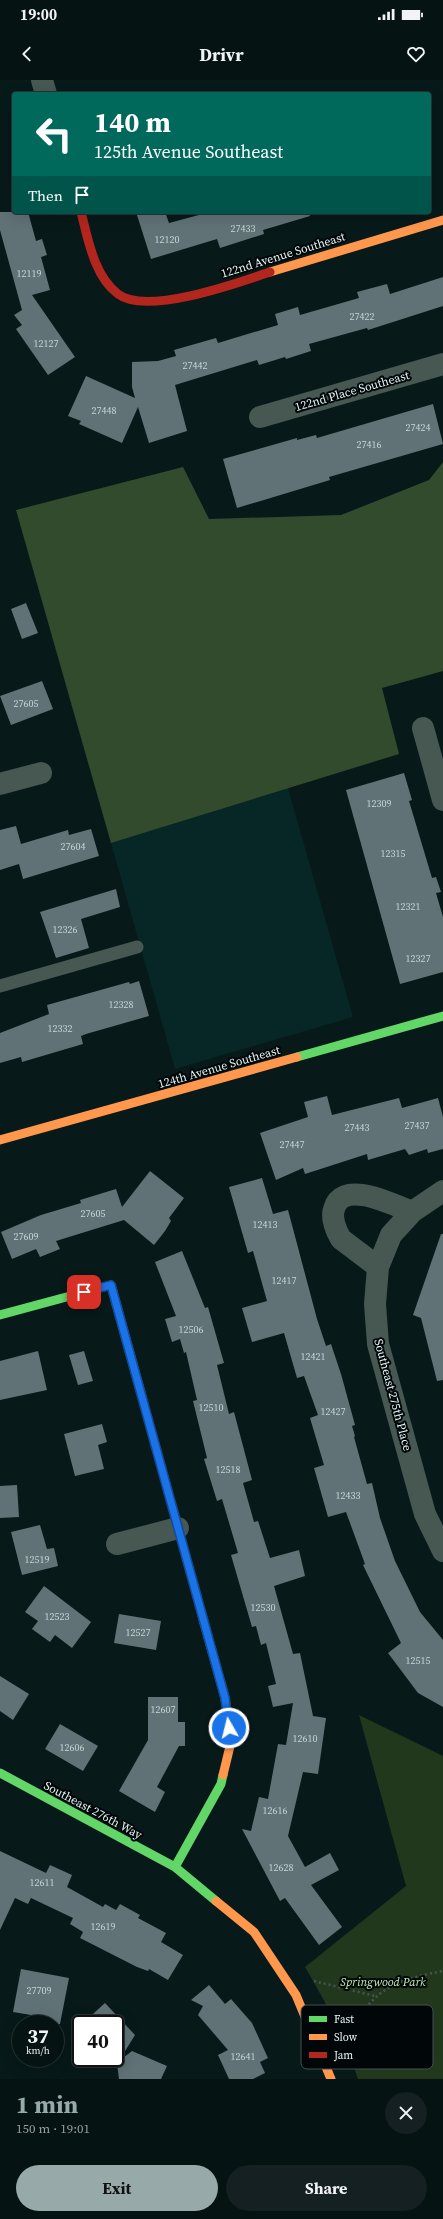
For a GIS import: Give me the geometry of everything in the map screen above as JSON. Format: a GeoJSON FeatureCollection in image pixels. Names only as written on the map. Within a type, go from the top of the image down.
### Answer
{"type":"FeatureCollection","features":[{"type":"Feature","properties":{"kind":"street"},"geometry":{"type":"LineString","coordinates":[[42,80],[45,92]]}},
{"type":"Feature","properties":{"kind":"street","name":"122nd Avenue Southeast"},"geometry":{"type":"LineString","coordinates":[[82,214],[95,261],[108,285],[128,300],[151,301],[195,295],[443,220]]}},
{"type":"Feature","properties":{"kind":"street","name":"122nd Place Southeast"},"geometry":{"type":"LineString","coordinates":[[260,417],[443,364]]}},
{"type":"Feature","properties":{"kind":"street"},"geometry":{"type":"LineString","coordinates":[[423,728],[443,800]]}},
{"type":"Feature","properties":{"kind":"street"},"geometry":{"type":"LineString","coordinates":[[0,784],[41,773]]}},
{"type":"Feature","properties":{"kind":"street","name":"124th Avenue Southeast"},"geometry":{"type":"LineString","coordinates":[[0,1140],[443,1016]]}},
{"type":"Feature","properties":{"kind":"street"},"geometry":{"type":"LineString","coordinates":[[378,1267],[341,1239],[337,1233],[333,1210],[337,1203],[349,1196],[365,1194],[412,1212],[443,1191]]}},
{"type":"Feature","properties":{"kind":"street","name":"Southeast 275th Place"},"geometry":{"type":"LineString","coordinates":[[412,1212],[391,1235],[378,1267],[375,1304],[378,1344],[425,1514],[443,1551]]}},
{"type":"Feature","properties":{"kind":"street"},"geometry":{"type":"LineString","coordinates":[[0,1315],[111,1285],[225,1698],[231,1742],[221,1784],[175,1867]]}},
{"type":"Feature","properties":{"kind":"street"},"geometry":{"type":"LineString","coordinates":[[117,1544],[178,1528]]}},
{"type":"Feature","properties":{"kind":"street","name":"Southeast 276th Way"},"geometry":{"type":"LineString","coordinates":[[0,1773],[175,1867],[254,1932],[296,1995],[301,2006]]}},
{"type":"Feature","properties":{"kind":"street","name":"Southeast 276th Way"},"geometry":{"type":"LineString","coordinates":[[328,2069],[331,2079]]}},
{"type":"Feature","properties":{"kind":"lane"},"geometry":{"type":"LineString","coordinates":[[0,986],[136,947]]}},
{"type":"Feature","properties":{"kind":"path"},"geometry":{"type":"LineString","coordinates":[[367,2005],[375,1996],[396,1984],[421,1975],[443,1971]]}},
{"type":"Feature","properties":{"kind":"path"},"geometry":{"type":"LineString","coordinates":[[282,1973],[375,1996]]}},
{"type":"Feature","properties":{"kind":"shaded area"},"geometry":{"type":"Polygon","coordinates":[[[288,788],[353,1017],[175,1069],[111,843],[288,788]]]}},
{"type":"Feature","properties":{"kind":"green space"},"geometry":{"type":"Polygon","coordinates":[[[443,462],[443,671],[382,688],[399,754],[111,843],[16,510],[183,467],[209,519],[341,515],[429,480],[443,462]]]}},
{"type":"Feature","properties":{"kind":"green space","name":"Springwood Park"},"geometry":{"type":"Polygon","coordinates":[[[359,1715],[443,1756],[443,2079],[358,2079],[355,2069],[433,2069],[433,2005],[326,2005],[305,1967],[406,1886],[359,1715]]]}},
{"type":"Feature","properties":{"kind":"building"},"geometry":{"type":"Polygon","coordinates":[[[0,212],[29,214],[36,241],[42,239],[47,255],[41,257],[50,290],[32,295],[75,357],[48,375],[16,329],[22,325],[14,315],[22,310],[0,230],[0,212]]]}},
{"type":"Feature","properties":{"kind":"building"},"geometry":{"type":"Polygon","coordinates":[[[137,214],[166,214],[169,223],[203,214],[310,214],[310,216],[263,230],[264,234],[220,248],[217,239],[151,259],[137,214]]]}},
{"type":"Feature","properties":{"kind":"building"},"geometry":{"type":"Polygon","coordinates":[[[443,277],[443,306],[368,330],[367,328],[309,344],[311,351],[286,359],[285,357],[259,365],[257,360],[175,385],[187,431],[149,443],[138,407],[122,443],[79,424],[81,421],[68,416],[86,376],[135,398],[132,387],[132,362],[158,361],[176,356],[174,350],[216,338],[218,343],[278,325],[275,314],[298,307],[300,315],[359,298],[357,292],[387,284],[390,294],[443,277]]]}},
{"type":"Feature","properties":{"kind":"building"},"geometry":{"type":"Polygon","coordinates":[[[433,404],[443,444],[329,477],[330,480],[237,508],[223,459],[297,438],[297,440],[316,435],[317,438],[433,404]]]}},
{"type":"Feature","properties":{"kind":"building"},"geometry":{"type":"Polygon","coordinates":[[[26,603],[38,633],[22,639],[11,609],[26,603]]]}},
{"type":"Feature","properties":{"kind":"building"},"geometry":{"type":"Polygon","coordinates":[[[42,681],[53,709],[11,725],[0,696],[42,681]]]}},
{"type":"Feature","properties":{"kind":"building"},"geometry":{"type":"Polygon","coordinates":[[[404,773],[412,800],[409,801],[432,878],[436,877],[441,892],[436,893],[443,917],[443,972],[400,984],[346,790],[404,773]]]}},
{"type":"Feature","properties":{"kind":"building"},"geometry":{"type":"Polygon","coordinates":[[[16,826],[21,844],[68,830],[69,835],[91,829],[99,856],[23,879],[19,864],[0,870],[0,830],[16,826]]]}},
{"type":"Feature","properties":{"kind":"building"},"geometry":{"type":"Polygon","coordinates":[[[116,889],[120,907],[81,919],[89,948],[56,958],[40,912],[116,889]]]}},
{"type":"Feature","properties":{"kind":"building"},"geometry":{"type":"Polygon","coordinates":[[[139,981],[149,1016],[81,1036],[83,1044],[22,1062],[21,1057],[0,1063],[0,1033],[49,1014],[47,1005],[129,982],[130,984],[139,981]]]}},
{"type":"Feature","properties":{"kind":"building"},"geometry":{"type":"Polygon","coordinates":[[[327,1096],[332,1115],[399,1098],[402,1108],[438,1098],[443,1117],[443,1149],[428,1153],[427,1149],[409,1155],[405,1149],[368,1160],[367,1154],[305,1174],[303,1168],[276,1180],[260,1133],[308,1117],[304,1102],[327,1096]]]}},
{"type":"Feature","properties":{"kind":"building"},"geometry":{"type":"Polygon","coordinates":[[[150,1171],[184,1198],[169,1218],[171,1221],[154,1245],[124,1220],[56,1241],[60,1249],[40,1257],[36,1249],[12,1259],[1,1232],[41,1215],[81,1203],[80,1200],[116,1189],[122,1207],[150,1171]]]}},
{"type":"Feature","properties":{"kind":"building"},"geometry":{"type":"Polygon","coordinates":[[[262,1178],[273,1214],[288,1210],[317,1319],[326,1346],[331,1344],[341,1374],[355,1425],[352,1426],[354,1437],[367,1484],[372,1483],[380,1518],[395,1561],[420,1612],[443,1640],[443,1707],[418,1693],[388,1653],[401,1643],[363,1565],[365,1564],[346,1512],[328,1517],[314,1468],[324,1465],[310,1418],[318,1415],[304,1376],[297,1378],[284,1333],[252,1342],[242,1308],[267,1301],[253,1251],[248,1253],[229,1187],[262,1178]]]}},
{"type":"Feature","properties":{"kind":"building"},"geometry":{"type":"Polygon","coordinates":[[[441,1234],[443,1234],[443,1380],[437,1381],[421,1318],[413,1315],[441,1234]]]}},
{"type":"Feature","properties":{"kind":"building"},"geometry":{"type":"Polygon","coordinates":[[[182,1251],[205,1308],[208,1307],[224,1363],[217,1365],[229,1414],[234,1412],[252,1480],[243,1483],[254,1522],[258,1521],[270,1558],[299,1550],[305,1576],[274,1586],[293,1654],[300,1653],[313,1716],[326,1718],[318,1774],[303,1772],[288,1836],[305,1867],[330,1853],[339,1870],[311,1885],[342,1927],[319,1945],[285,1898],[280,1901],[242,1829],[251,1831],[259,1797],[268,1799],[278,1744],[286,1745],[293,1703],[273,1707],[268,1686],[276,1684],[266,1643],[261,1645],[256,1626],[252,1627],[231,1555],[238,1553],[222,1499],[217,1501],[204,1459],[207,1458],[193,1401],[197,1400],[186,1352],[184,1353],[180,1339],[172,1342],[165,1319],[176,1316],[155,1262],[182,1251]]]}},
{"type":"Feature","properties":{"kind":"building"},"geometry":{"type":"Polygon","coordinates":[[[38,1351],[47,1390],[0,1400],[0,1361],[38,1351]]]}},
{"type":"Feature","properties":{"kind":"building"},"geometry":{"type":"Polygon","coordinates":[[[84,1351],[93,1381],[78,1385],[69,1355],[84,1351]]]}},
{"type":"Feature","properties":{"kind":"building"},"geometry":{"type":"Polygon","coordinates":[[[102,1424],[107,1442],[98,1445],[104,1469],[75,1476],[64,1434],[102,1424]]]}},
{"type":"Feature","properties":{"kind":"building"},"geometry":{"type":"Polygon","coordinates":[[[17,1485],[19,1517],[0,1518],[0,1486],[17,1485]]]}},
{"type":"Feature","properties":{"kind":"building"},"geometry":{"type":"Polygon","coordinates":[[[40,1525],[47,1549],[54,1548],[58,1566],[22,1575],[11,1532],[40,1525]]]}},
{"type":"Feature","properties":{"kind":"building"},"geometry":{"type":"Polygon","coordinates":[[[44,1586],[91,1622],[72,1648],[55,1635],[50,1642],[32,1629],[38,1621],[25,1612],[44,1586]]]}},
{"type":"Feature","properties":{"kind":"building"},"geometry":{"type":"Polygon","coordinates":[[[119,1614],[161,1621],[156,1650],[114,1643],[119,1614]]]}},
{"type":"Feature","properties":{"kind":"building"},"geometry":{"type":"Polygon","coordinates":[[[0,1676],[29,1694],[13,1720],[0,1711],[0,1676]]]}},
{"type":"Feature","properties":{"kind":"building"},"geometry":{"type":"Polygon","coordinates":[[[148,1697],[178,1697],[178,1722],[185,1722],[185,1746],[179,1746],[157,1787],[165,1792],[155,1812],[119,1791],[148,1740],[148,1697]]]}},
{"type":"Feature","properties":{"kind":"building"},"geometry":{"type":"Polygon","coordinates":[[[60,1724],[98,1746],[83,1771],[45,1749],[60,1724]]]}},
{"type":"Feature","properties":{"kind":"building"},"geometry":{"type":"Polygon","coordinates":[[[0,1851],[46,1873],[50,1865],[72,1875],[67,1887],[103,1907],[105,1904],[116,1910],[120,1904],[140,1915],[138,1918],[166,1933],[161,1942],[183,1955],[168,1980],[149,1969],[148,1971],[137,1967],[80,1938],[83,1932],[70,1924],[73,1918],[31,1898],[28,1904],[15,1898],[0,1930],[0,1851]]]}},
{"type":"Feature","properties":{"kind":"building"},"geometry":{"type":"Polygon","coordinates":[[[21,1969],[69,1978],[62,2015],[31,2015],[13,2012],[21,1969]]]}},
{"type":"Feature","properties":{"kind":"building"},"geometry":{"type":"Polygon","coordinates":[[[209,1985],[225,2004],[231,1999],[252,2023],[268,2058],[260,2062],[265,2073],[253,2079],[229,2079],[218,2055],[228,2050],[198,2015],[203,2006],[191,2000],[209,1985]]]}},
{"type":"Feature","properties":{"kind":"building"},"geometry":{"type":"Polygon","coordinates":[[[105,2003],[116,2015],[92,2015],[105,2003]]]}},
{"type":"Feature","properties":{"kind":"building"},"geometry":{"type":"Polygon","coordinates":[[[124,2023],[135,2035],[124,2053],[124,2023]]]}},
{"type":"Feature","properties":{"kind":"building"},"geometry":{"type":"Polygon","coordinates":[[[132,2051],[167,2066],[161,2079],[119,2079],[117,2067],[124,2067],[124,2057],[132,2051]]]}},
{"type":"Feature","properties":{"kind":"traffic: fast"},"geometry":{"type":"LineString","coordinates":[[297,1057],[443,1016]]}},
{"type":"Feature","properties":{"kind":"traffic: fast"},"geometry":{"type":"LineString","coordinates":[[0,1315],[111,1285],[142,1397]]}},
{"type":"Feature","properties":{"kind":"traffic: fast"},"geometry":{"type":"LineString","coordinates":[[0,1773],[175,1867],[216,1901]]}},
{"type":"Feature","properties":{"kind":"traffic: fast"},"geometry":{"type":"LineString","coordinates":[[175,1867],[221,1784],[223,1775]]}},
{"type":"Feature","properties":{"kind":"traffic: slow"},"geometry":{"type":"LineString","coordinates":[[270,272],[443,220]]}},
{"type":"Feature","properties":{"kind":"traffic: slow"},"geometry":{"type":"LineString","coordinates":[[0,1140],[297,1057]]}},
{"type":"Feature","properties":{"kind":"traffic: slow"},"geometry":{"type":"LineString","coordinates":[[202,1615],[225,1698],[231,1742],[223,1775]]}},
{"type":"Feature","properties":{"kind":"traffic: slow"},"geometry":{"type":"LineString","coordinates":[[216,1901],[254,1932],[296,1995],[301,2007]]}},
{"type":"Feature","properties":{"kind":"traffic: slow"},"geometry":{"type":"LineString","coordinates":[[327,2069],[331,2079]]}},
{"type":"Feature","properties":{"kind":"traffic: jam"},"geometry":{"type":"LineString","coordinates":[[81,214],[89,245],[103,277],[118,294],[131,300],[170,300],[215,290],[270,272]]}},
{"type":"Feature","properties":{"kind":"traffic: jam"},"geometry":{"type":"LineString","coordinates":[[142,1397],[202,1615]]}},
{"type":"Feature","properties":{"kind":"route"},"geometry":{"type":"LineString","coordinates":[[84,1292],[111,1285],[225,1698],[229,1728]]}}]}
